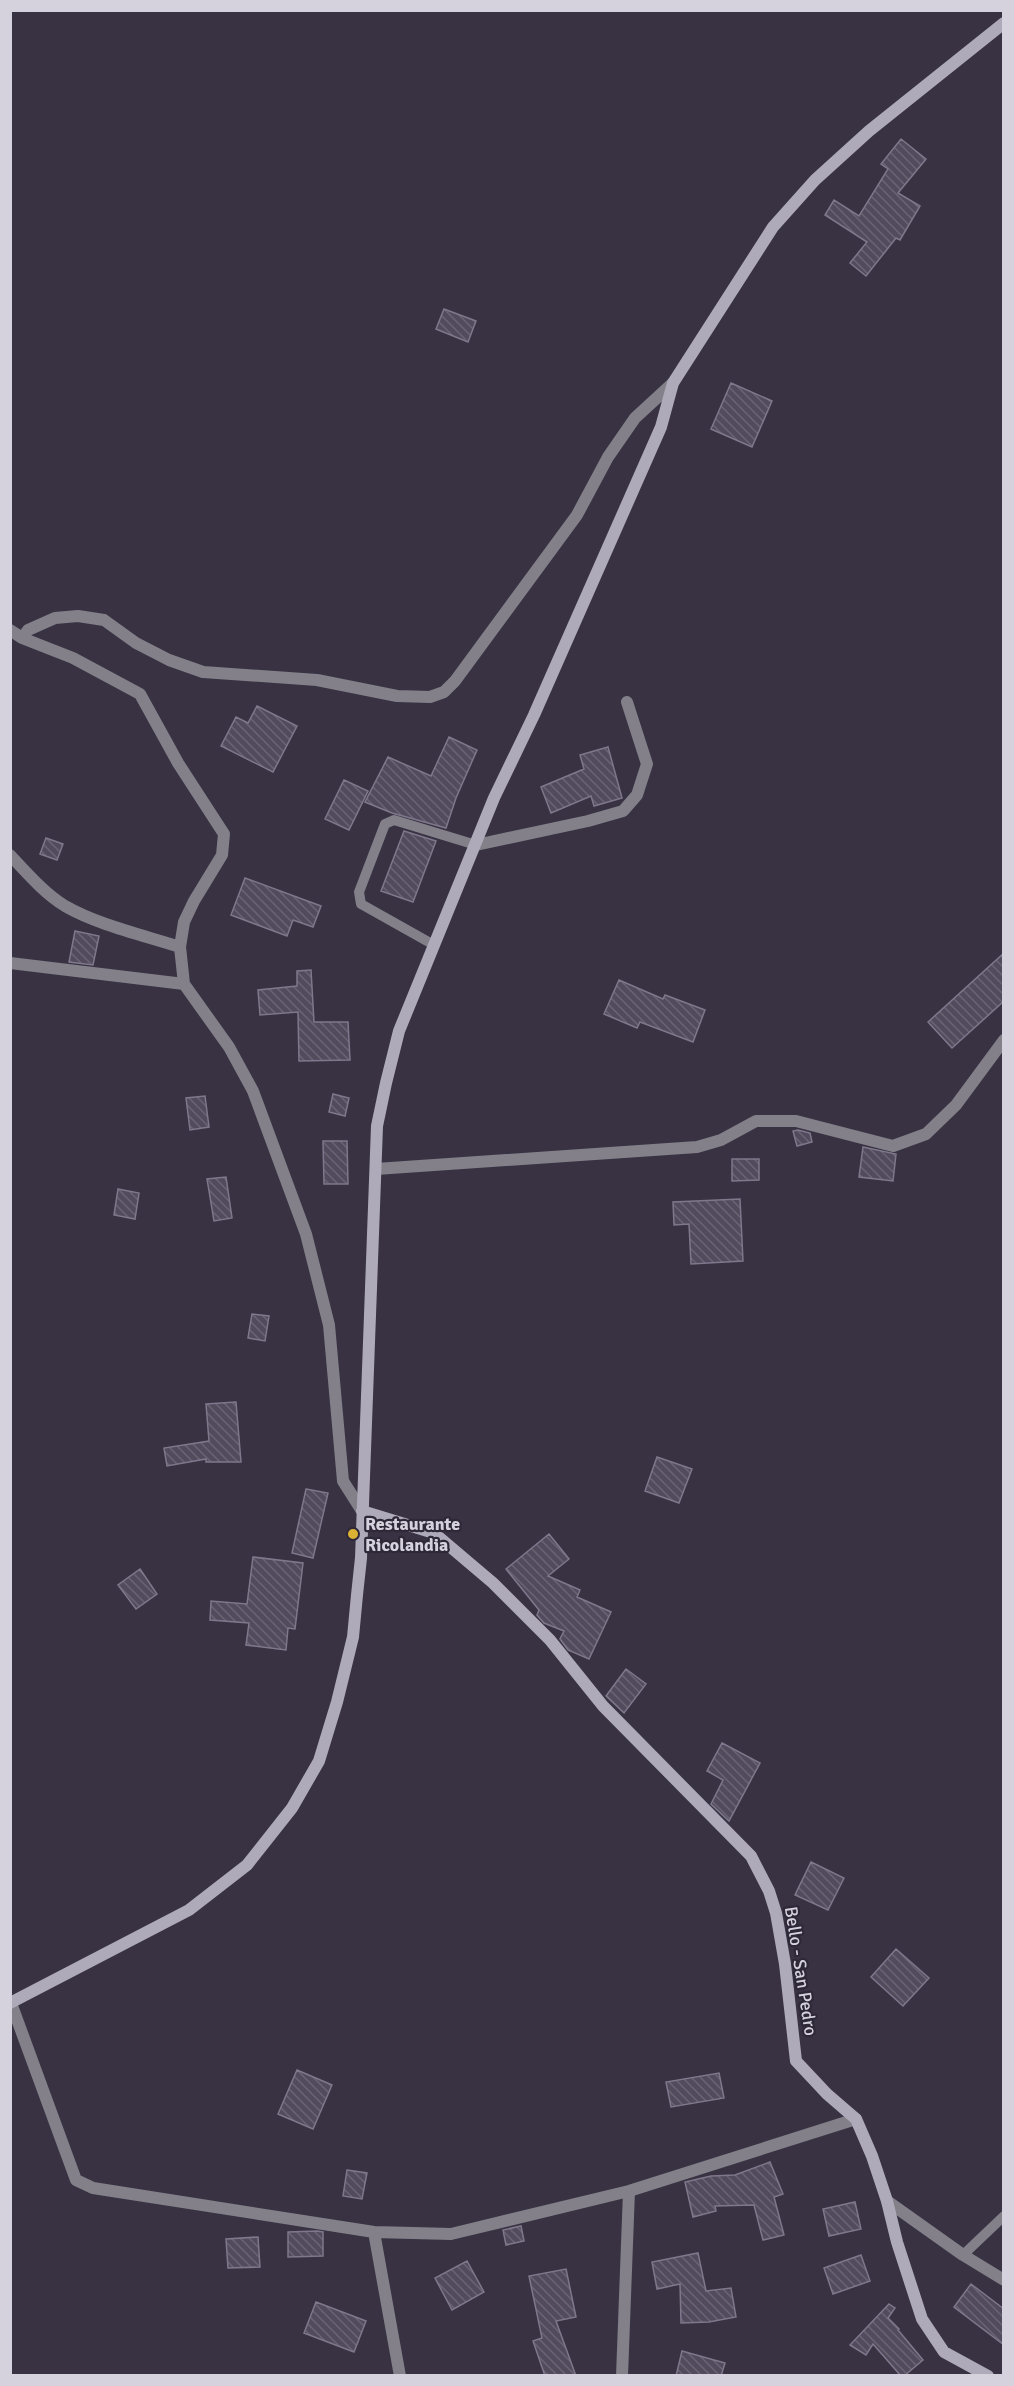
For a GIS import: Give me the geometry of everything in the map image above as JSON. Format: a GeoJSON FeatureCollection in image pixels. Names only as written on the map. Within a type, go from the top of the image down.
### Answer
{"type":"FeatureCollection","features":[{"type":"Feature","properties":{"kind":"main road"},"geometry":{"type":"LineString","coordinates":[[11,2003],[189,1910],[247,1865],[291,1808],[319,1761],[338,1702],[353,1636],[361,1558],[376,1126],[399,1031],[494,798],[661,428],[673,383],[772,226],[815,180],[869,131],[1004,23]]}},
{"type":"Feature","properties":{"kind":"main road","name":"Bello - San Pedro"},"geometry":{"type":"LineString","coordinates":[[362,1511],[434,1533],[493,1583],[550,1640],[603,1706],[752,1856],[769,1891],[776,1912],[785,1964],[796,2061],[827,2094],[856,2119],[887,2200],[897,2242],[922,2319],[944,2352],[988,2376]]}},
{"type":"Feature","properties":{"kind":"street"},"geometry":{"type":"LineString","coordinates":[[22,638],[28,630],[55,618],[78,616],[105,620],[136,643],[169,660],[203,672],[317,680],[397,696],[430,697],[444,692],[455,681],[577,515],[608,457],[635,418],[673,383]]}},
{"type":"Feature","properties":{"kind":"street"},"geometry":{"type":"LineString","coordinates":[[10,630],[22,638],[73,658],[140,694],[178,763],[224,834],[222,855],[184,922],[180,947],[184,984],[229,1047],[253,1091],[306,1234],[329,1325],[343,1480],[362,1511]]}},
{"type":"Feature","properties":{"kind":"street"},"geometry":{"type":"LineString","coordinates":[[476,845],[588,821],[623,811],[637,795],[647,764],[627,702]]}},
{"type":"Feature","properties":{"kind":"street"},"geometry":{"type":"LineString","coordinates":[[10,855],[38,884],[65,905],[88,916],[180,947]]}},
{"type":"Feature","properties":{"kind":"street"},"geometry":{"type":"LineString","coordinates":[[10,963],[184,984]]}},
{"type":"Feature","properties":{"kind":"street"},"geometry":{"type":"LineString","coordinates":[[376,1169],[697,1147],[721,1140],[756,1121],[796,1121],[893,1146],[926,1134],[956,1105],[1004,1040]]}},
{"type":"Feature","properties":{"kind":"street"},"geometry":{"type":"LineString","coordinates":[[11,2003],[76,2180],[93,2188],[374,2232],[451,2234],[629,2191],[856,2119]]}},
{"type":"Feature","properties":{"kind":"street"},"geometry":{"type":"LineString","coordinates":[[622,2376],[629,2191]]}},
{"type":"Feature","properties":{"kind":"street"},"geometry":{"type":"LineString","coordinates":[[887,2200],[1004,2280]]}},
{"type":"Feature","properties":{"kind":"street"},"geometry":{"type":"LineString","coordinates":[[374,2232],[400,2376]]}},
{"type":"Feature","properties":{"kind":"lane"},"geometry":{"type":"LineString","coordinates":[[434,945],[362,904],[359,892],[385,824],[394,820],[476,845]]}},
{"type":"Feature","properties":{"kind":"lane"},"geometry":{"type":"LineString","coordinates":[[963,2254],[1004,2216]]}},
{"type":"Feature","properties":{"kind":"building"},"geometry":{"type":"Polygon","coordinates":[[[901,139],[926,159],[898,193],[920,206],[900,240],[896,238],[866,276],[850,263],[867,242],[825,215],[834,200],[859,216],[888,169],[881,164],[901,139]]]}},
{"type":"Feature","properties":{"kind":"building"},"geometry":{"type":"Polygon","coordinates":[[[444,309],[476,321],[468,342],[436,329],[444,309]]]}},
{"type":"Feature","properties":{"kind":"building"},"geometry":{"type":"Polygon","coordinates":[[[731,383],[772,401],[752,447],[711,429],[731,383]]]}},
{"type":"Feature","properties":{"kind":"building"},"geometry":{"type":"Polygon","coordinates":[[[257,706],[297,726],[273,772],[221,746],[236,717],[248,723],[257,706]]]}},
{"type":"Feature","properties":{"kind":"building"},"geometry":{"type":"Polygon","coordinates":[[[449,737],[477,750],[446,828],[392,813],[365,802],[388,757],[431,776],[449,737]]]}},
{"type":"Feature","properties":{"kind":"building"},"geometry":{"type":"Polygon","coordinates":[[[608,747],[622,798],[594,806],[591,796],[551,813],[541,787],[584,769],[580,755],[608,747]]]}},
{"type":"Feature","properties":{"kind":"building"},"geometry":{"type":"Polygon","coordinates":[[[344,780],[368,791],[349,830],[325,819],[344,780]]]}},
{"type":"Feature","properties":{"kind":"building"},"geometry":{"type":"Polygon","coordinates":[[[404,831],[436,841],[413,902],[381,891],[404,831]]]}},
{"type":"Feature","properties":{"kind":"building"},"geometry":{"type":"Polygon","coordinates":[[[46,838],[63,844],[57,860],[40,854],[46,838]]]}},
{"type":"Feature","properties":{"kind":"building"},"geometry":{"type":"Polygon","coordinates":[[[245,878],[321,906],[313,927],[293,920],[287,936],[231,915],[245,878]]]}},
{"type":"Feature","properties":{"kind":"building"},"geometry":{"type":"Polygon","coordinates":[[[75,931],[99,936],[93,965],[69,962],[75,931]]]}},
{"type":"Feature","properties":{"kind":"building"},"geometry":{"type":"Polygon","coordinates":[[[1004,953],[1004,1001],[952,1048],[928,1022],[1004,953]]]}},
{"type":"Feature","properties":{"kind":"building"},"geometry":{"type":"Polygon","coordinates":[[[311,970],[314,1022],[348,1022],[350,1060],[299,1061],[298,1012],[260,1015],[258,990],[297,986],[297,971],[311,970]]]}},
{"type":"Feature","properties":{"kind":"building"},"geometry":{"type":"Polygon","coordinates":[[[619,980],[663,999],[665,995],[705,1010],[693,1042],[640,1022],[637,1028],[604,1014],[619,980]]]}},
{"type":"Feature","properties":{"kind":"building"},"geometry":{"type":"Polygon","coordinates":[[[333,1094],[349,1098],[345,1116],[329,1112],[333,1094]]]}},
{"type":"Feature","properties":{"kind":"building"},"geometry":{"type":"Polygon","coordinates":[[[205,1096],[209,1127],[190,1130],[186,1098],[205,1096]]]}},
{"type":"Feature","properties":{"kind":"building"},"geometry":{"type":"Polygon","coordinates":[[[793,1131],[810,1133],[812,1142],[797,1146],[793,1131]]]}},
{"type":"Feature","properties":{"kind":"building"},"geometry":{"type":"Polygon","coordinates":[[[323,1141],[347,1141],[348,1184],[324,1184],[323,1141]]]}},
{"type":"Feature","properties":{"kind":"building"},"geometry":{"type":"Polygon","coordinates":[[[863,1147],[896,1154],[893,1181],[859,1177],[863,1147]]]}},
{"type":"Feature","properties":{"kind":"building"},"geometry":{"type":"Polygon","coordinates":[[[732,1159],[759,1159],[759,1180],[732,1181],[732,1159]]]}},
{"type":"Feature","properties":{"kind":"building"},"geometry":{"type":"Polygon","coordinates":[[[226,1177],[232,1218],[214,1221],[207,1179],[226,1177]]]}},
{"type":"Feature","properties":{"kind":"building"},"geometry":{"type":"Polygon","coordinates":[[[118,1189],[139,1193],[135,1219],[114,1215],[118,1189]]]}},
{"type":"Feature","properties":{"kind":"building"},"geometry":{"type":"Polygon","coordinates":[[[740,1199],[743,1261],[691,1264],[689,1224],[674,1225],[673,1202],[740,1199]]]}},
{"type":"Feature","properties":{"kind":"building"},"geometry":{"type":"Polygon","coordinates":[[[252,1314],[269,1316],[265,1341],[248,1338],[252,1314]]]}},
{"type":"Feature","properties":{"kind":"building"},"geometry":{"type":"Polygon","coordinates":[[[236,1402],[241,1462],[206,1462],[206,1459],[167,1466],[164,1448],[209,1441],[206,1404],[236,1402]]]}},
{"type":"Feature","properties":{"kind":"building"},"geometry":{"type":"Polygon","coordinates":[[[657,1457],[692,1469],[679,1503],[645,1491],[657,1457]]]}},
{"type":"Feature","properties":{"kind":"building"},"geometry":{"type":"Polygon","coordinates":[[[306,1489],[328,1493],[313,1558],[292,1553],[306,1489]]]}},
{"type":"Feature","properties":{"kind":"building"},"geometry":{"type":"Polygon","coordinates":[[[549,1534],[569,1559],[548,1576],[580,1590],[577,1597],[611,1612],[589,1659],[568,1650],[560,1639],[564,1631],[544,1623],[537,1615],[539,1610],[506,1569],[549,1534]]]}},
{"type":"Feature","properties":{"kind":"building"},"geometry":{"type":"Polygon","coordinates":[[[253,1557],[303,1563],[295,1629],[288,1628],[286,1650],[246,1645],[249,1623],[210,1620],[211,1601],[247,1604],[253,1557]]]}},
{"type":"Feature","properties":{"kind":"building"},"geometry":{"type":"Polygon","coordinates":[[[140,1569],[157,1594],[136,1609],[118,1585],[140,1569]]]}},
{"type":"Feature","properties":{"kind":"building"},"geometry":{"type":"Polygon","coordinates":[[[626,1669],[646,1684],[624,1713],[606,1696],[626,1669]]]}},
{"type":"Feature","properties":{"kind":"building"},"geometry":{"type":"Polygon","coordinates":[[[722,1743],[760,1763],[729,1821],[711,1804],[723,1780],[707,1771],[722,1743]]]}},
{"type":"Feature","properties":{"kind":"building"},"geometry":{"type":"Polygon","coordinates":[[[811,1862],[844,1878],[828,1910],[795,1895],[811,1862]]]}},
{"type":"Feature","properties":{"kind":"building"},"geometry":{"type":"Polygon","coordinates":[[[896,1949],[929,1978],[903,2006],[871,1977],[896,1949]]]}},
{"type":"Feature","properties":{"kind":"building"},"geometry":{"type":"Polygon","coordinates":[[[297,2070],[332,2085],[313,2129],[278,2114],[297,2070]]]}},
{"type":"Feature","properties":{"kind":"building"},"geometry":{"type":"Polygon","coordinates":[[[719,2073],[724,2098],[671,2107],[666,2082],[719,2073]]]}},
{"type":"Feature","properties":{"kind":"building"},"geometry":{"type":"Polygon","coordinates":[[[770,2162],[783,2194],[774,2197],[784,2235],[763,2240],[754,2205],[715,2206],[716,2211],[693,2217],[685,2182],[711,2176],[735,2175],[770,2162]]]}},
{"type":"Feature","properties":{"kind":"building"},"geometry":{"type":"Polygon","coordinates":[[[347,2170],[367,2173],[362,2199],[343,2196],[347,2170]]]}},
{"type":"Feature","properties":{"kind":"building"},"geometry":{"type":"Polygon","coordinates":[[[855,2202],[861,2229],[829,2236],[823,2209],[855,2202]]]}},
{"type":"Feature","properties":{"kind":"building"},"geometry":{"type":"Polygon","coordinates":[[[521,2226],[524,2241],[506,2245],[503,2230],[521,2226]]]}},
{"type":"Feature","properties":{"kind":"building"},"geometry":{"type":"Polygon","coordinates":[[[288,2232],[323,2232],[323,2256],[288,2257],[288,2232]]]}},
{"type":"Feature","properties":{"kind":"building"},"geometry":{"type":"Polygon","coordinates":[[[258,2237],[260,2267],[228,2268],[226,2239],[258,2237]]]}},
{"type":"Feature","properties":{"kind":"building"},"geometry":{"type":"Polygon","coordinates":[[[698,2253],[706,2291],[731,2288],[736,2317],[709,2322],[681,2323],[680,2284],[657,2289],[652,2262],[698,2253]]]}},
{"type":"Feature","properties":{"kind":"building"},"geometry":{"type":"Polygon","coordinates":[[[861,2255],[870,2281],[833,2294],[824,2268],[861,2255]]]}},
{"type":"Feature","properties":{"kind":"building"},"geometry":{"type":"Polygon","coordinates":[[[467,2261],[484,2292],[452,2310],[435,2278],[467,2261]]]}},
{"type":"Feature","properties":{"kind":"building"},"geometry":{"type":"Polygon","coordinates":[[[566,2269],[576,2317],[556,2321],[576,2376],[545,2376],[533,2341],[542,2338],[529,2276],[566,2269]]]}},
{"type":"Feature","properties":{"kind":"building"},"geometry":{"type":"Polygon","coordinates":[[[971,2284],[1004,2309],[1004,2345],[954,2307],[971,2284]]]}},
{"type":"Feature","properties":{"kind":"building"},"geometry":{"type":"Polygon","coordinates":[[[316,2302],[366,2321],[354,2352],[304,2333],[316,2302]]]}},
{"type":"Feature","properties":{"kind":"building"},"geometry":{"type":"Polygon","coordinates":[[[889,2304],[895,2308],[888,2318],[923,2360],[904,2376],[901,2376],[873,2344],[866,2355],[850,2345],[889,2304]]]}},
{"type":"Feature","properties":{"kind":"building"},"geometry":{"type":"Polygon","coordinates":[[[682,2351],[725,2363],[721,2376],[676,2376],[682,2351]]]}},
{"type":"Feature","properties":{"kind":"place","name":"Restaurante Ricolandia"},"geometry":{"type":"Point","coordinates":[353,1534]}}]}
